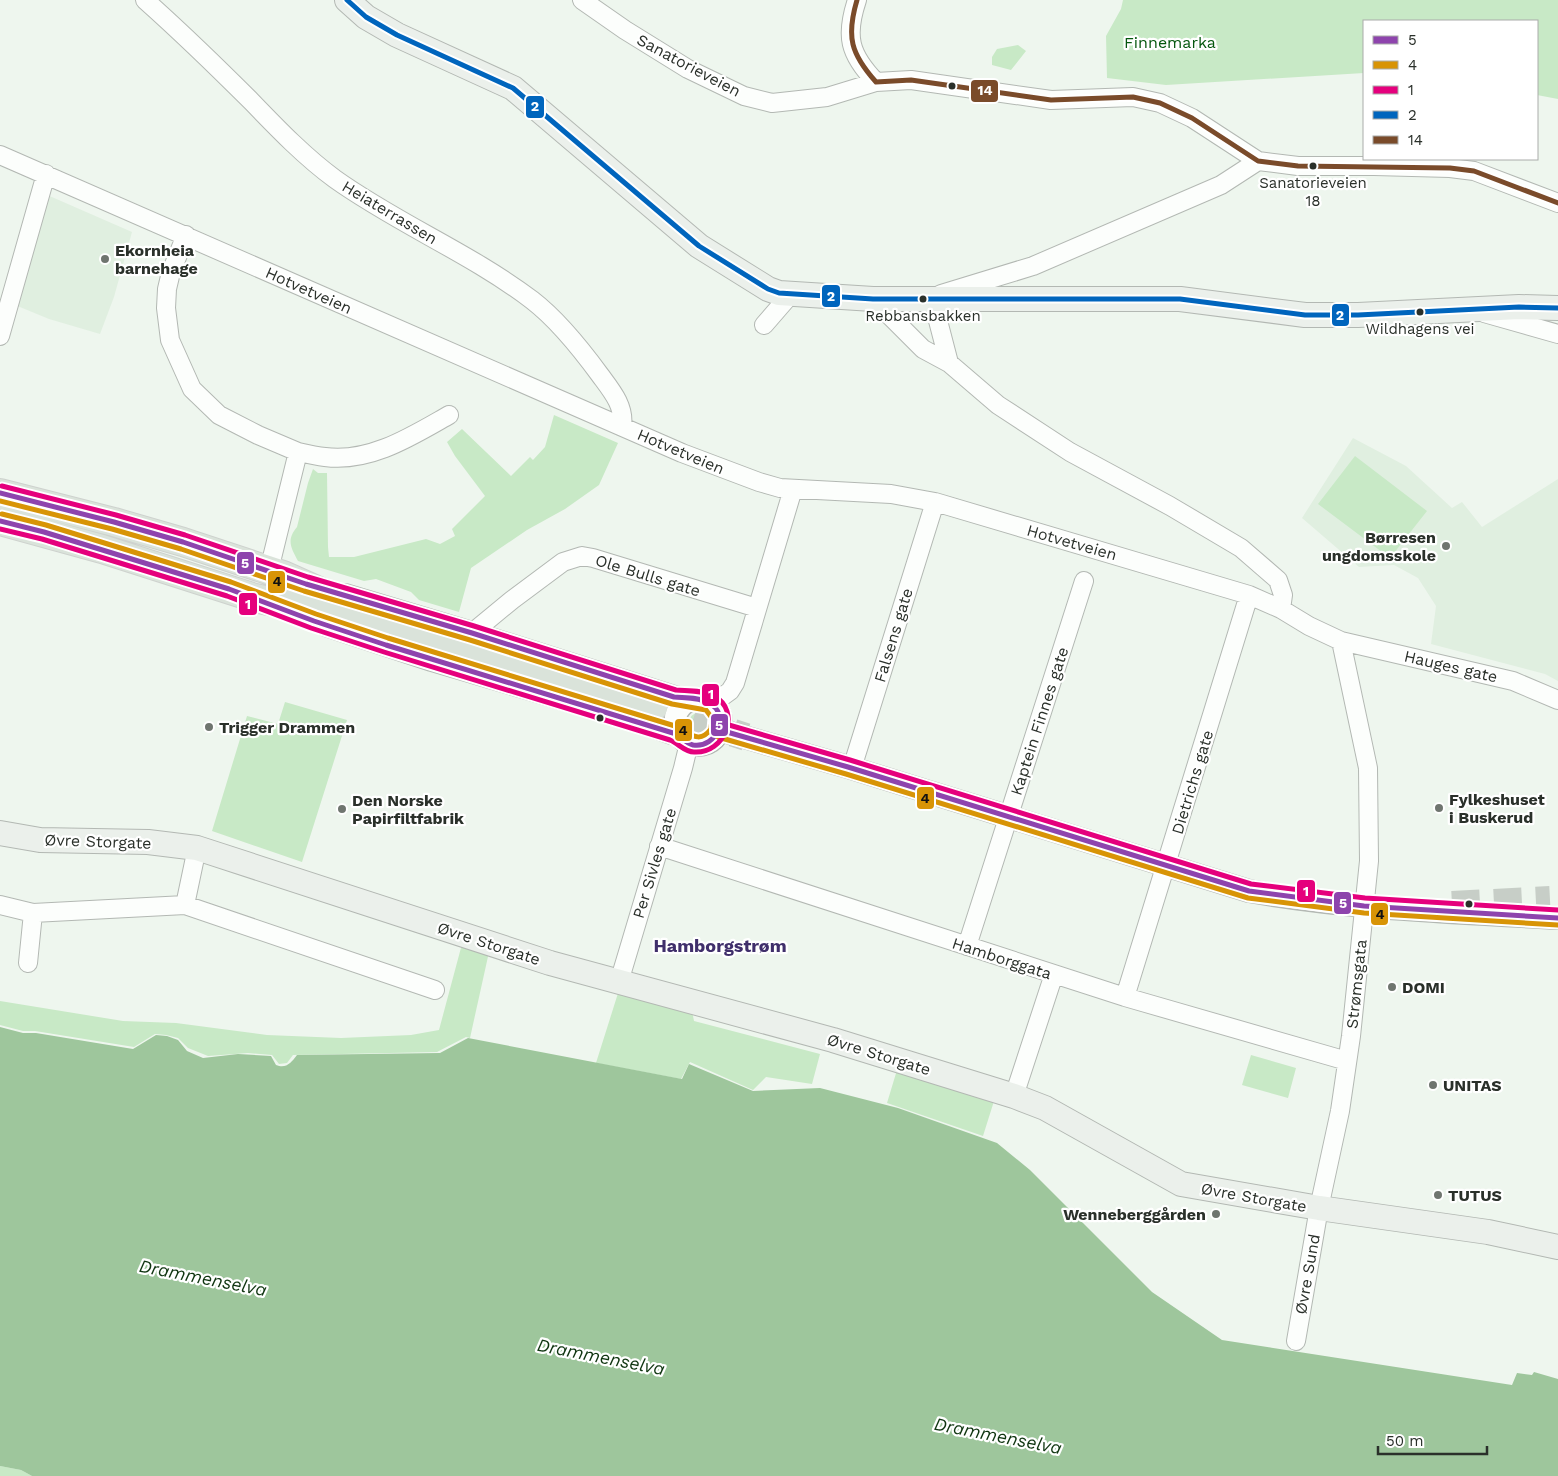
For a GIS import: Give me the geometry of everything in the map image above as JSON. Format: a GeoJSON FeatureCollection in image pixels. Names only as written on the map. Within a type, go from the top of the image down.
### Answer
{"type":"FeatureCollection","features":[{"type":"Feature","properties":{"kind":"main road"},"geometry":{"type":"LineString","coordinates":[[347,0],[366,17],[397,35],[513,88],[700,246],[768,289],[790,295],[936,300],[1180,299],[1306,316],[1519,307],[1558,308]]}},
{"type":"Feature","properties":{"kind":"main road"},"geometry":{"type":"LineString","coordinates":[[0,494],[114,522],[269,570],[306,584],[410,632]]}},
{"type":"Feature","properties":{"kind":"main road"},"geometry":{"type":"LineString","coordinates":[[0,521],[102,549],[255,598],[410,632],[654,707]]}},
{"type":"Feature","properties":{"kind":"main road","name":"Øvre Storgate"},"geometry":{"type":"LineString","coordinates":[[0,833],[40,840],[148,842],[197,848],[472,938],[618,982],[833,1040],[1014,1096],[1044,1108],[1181,1184],[1319,1208],[1488,1232],[1558,1247]]}},
{"type":"Feature","properties":{"kind":"street","name":"Heiaterrassen"},"geometry":{"type":"LineString","coordinates":[[145,0],[189,40],[294,144],[335,179],[499,277],[533,301],[577,344],[603,379],[620,405],[623,417],[622,426]]}},
{"type":"Feature","properties":{"kind":"street","name":"Sanatorieveien"},"geometry":{"type":"LineString","coordinates":[[582,0],[625,30],[688,69],[744,96],[772,102],[827,98],[876,82],[911,80],[1050,100],[1133,97],[1160,102],[1192,118],[1258,161],[1298,166],[1450,168],[1474,171],[1558,203]]}},
{"type":"Feature","properties":{"kind":"street"},"geometry":{"type":"LineString","coordinates":[[857,0],[851,18],[851,46],[864,70],[876,82]]}},
{"type":"Feature","properties":{"kind":"street","name":"Hotvetveien"},"geometry":{"type":"LineString","coordinates":[[0,155],[682,453],[759,482],[780,488],[891,494],[935,502],[1249,595],[1281,609],[1309,626],[1341,641]]}},
{"type":"Feature","properties":{"kind":"street"},"geometry":{"type":"LineString","coordinates":[[949,363],[936,312],[936,300],[941,294],[1033,266],[1221,184],[1258,161]]}},
{"type":"Feature","properties":{"kind":"street"},"geometry":{"type":"LineString","coordinates":[[0,336],[46,174]]}},
{"type":"Feature","properties":{"kind":"street"},"geometry":{"type":"LineString","coordinates":[[186,235],[171,272],[167,289],[166,308],[170,340],[192,389],[219,415],[258,435],[298,452],[326,458],[380,451],[409,438],[449,415]]}},
{"type":"Feature","properties":{"kind":"street"},"geometry":{"type":"LineString","coordinates":[[764,325],[790,295]]}},
{"type":"Feature","properties":{"kind":"street"},"geometry":{"type":"LineString","coordinates":[[873,299],[923,349],[949,363],[998,405],[1070,452],[1170,506],[1241,548],[1278,580],[1283,595],[1281,609]]}},
{"type":"Feature","properties":{"kind":"street"},"geometry":{"type":"LineString","coordinates":[[1469,309],[1558,334]]}},
{"type":"Feature","properties":{"kind":"street"},"geometry":{"type":"LineString","coordinates":[[269,570],[298,452]]}},
{"type":"Feature","properties":{"kind":"street"},"geometry":{"type":"LineString","coordinates":[[684,740],[675,723],[679,709],[685,703],[702,702],[730,691],[735,684],[793,489]]}},
{"type":"Feature","properties":{"kind":"street","name":"Falsens gate"},"geometry":{"type":"LineString","coordinates":[[852,768],[935,502]]}},
{"type":"Feature","properties":{"kind":"street","name":"Ole Bulls gate"},"geometry":{"type":"LineString","coordinates":[[472,633],[563,562],[582,556],[757,608]]}},
{"type":"Feature","properties":{"kind":"street","name":"Kaptein Finnes gate"},"geometry":{"type":"LineString","coordinates":[[967,946],[1084,581]]}},
{"type":"Feature","properties":{"kind":"street"},"geometry":{"type":"LineString","coordinates":[[255,598],[277,608],[432,660],[635,720],[684,740],[704,745],[716,736],[720,730],[720,716],[702,702],[674,697],[472,633],[306,584]]}},
{"type":"Feature","properties":{"kind":"street","name":"Dietrichs gate"},"geometry":{"type":"LineString","coordinates":[[1124,996],[1249,595]]}},
{"type":"Feature","properties":{"kind":"street","name":"Hauges gate"},"geometry":{"type":"LineString","coordinates":[[1341,641],[1513,681],[1558,700]]}},
{"type":"Feature","properties":{"kind":"street","name":"Strømsgata"},"geometry":{"type":"LineString","coordinates":[[1319,1208],[1340,1112],[1370,861],[1368,768],[1341,641]]}},
{"type":"Feature","properties":{"kind":"street"},"geometry":{"type":"LineString","coordinates":[[720,730],[852,768],[1249,891],[1295,899],[1410,910],[1558,918]]}},
{"type":"Feature","properties":{"kind":"street","name":"Per Sivles gate"},"geometry":{"type":"LineString","coordinates":[[618,982],[659,846],[684,740]]}},
{"type":"Feature","properties":{"kind":"street","name":"Hamborggata"},"geometry":{"type":"LineString","coordinates":[[659,846],[1124,996],[1347,1061]]}},
{"type":"Feature","properties":{"kind":"street"},"geometry":{"type":"LineString","coordinates":[[185,905],[197,848]]}},
{"type":"Feature","properties":{"kind":"street"},"geometry":{"type":"LineString","coordinates":[[0,905],[33,913],[185,905],[435,990]]}},
{"type":"Feature","properties":{"kind":"street"},"geometry":{"type":"LineString","coordinates":[[28,963],[33,913]]}},
{"type":"Feature","properties":{"kind":"street"},"geometry":{"type":"LineString","coordinates":[[1014,1096],[1054,974]]}},
{"type":"Feature","properties":{"kind":"street","name":"Øvre Sund"},"geometry":{"type":"LineString","coordinates":[[1296,1341],[1319,1208]]}},
{"type":"Feature","properties":{"kind":"shaded area"},"geometry":{"type":"Polygon","coordinates":[[[45,194],[132,232],[114,297],[100,334],[49,319],[15,305],[45,194]]]}},
{"type":"Feature","properties":{"kind":"shaded area","name":"Børresen ungdomsskole"},"geometry":{"type":"Polygon","coordinates":[[[1353,438],[1406,466],[1452,508],[1462,502],[1482,527],[1558,479],[1558,681],[1545,674],[1431,644],[1436,606],[1418,578],[1394,565],[1359,567],[1302,518],[1353,438]]]}},
{"type":"Feature","properties":{"kind":"green space","name":"Finnemarka"},"geometry":{"type":"Polygon","coordinates":[[[1123,0],[1558,0],[1558,99],[1538,95],[1538,20],[1363,20],[1363,73],[1166,85],[1107,78],[1106,36],[1121,9],[1123,0]]]}},
{"type":"Feature","properties":{"kind":"green space"},"geometry":{"type":"Polygon","coordinates":[[[1018,45],[1026,51],[1011,70],[992,65],[992,57],[997,49],[1018,45]]]}},
{"type":"Feature","properties":{"kind":"green space"},"geometry":{"type":"Polygon","coordinates":[[[554,415],[618,443],[599,485],[565,509],[527,530],[471,568],[459,612],[419,600],[411,592],[376,579],[364,581],[298,561],[292,548],[291,540],[297,527],[313,469],[318,473],[327,473],[329,557],[354,557],[426,539],[440,544],[455,536],[452,529],[485,496],[455,456],[447,442],[462,429],[511,476],[530,457],[533,460],[545,447],[554,415]]]}},
{"type":"Feature","properties":{"kind":"green space"},"geometry":{"type":"Polygon","coordinates":[[[1355,456],[1427,511],[1390,558],[1318,504],[1355,456]]]}},
{"type":"Feature","properties":{"kind":"green space"},"geometry":{"type":"Polygon","coordinates":[[[285,702],[347,720],[302,862],[212,831],[247,716],[278,724],[285,702]]]}},
{"type":"Feature","properties":{"kind":"green space"},"geometry":{"type":"Polygon","coordinates":[[[694,713],[702,713],[707,718],[705,729],[694,731],[689,726],[689,718],[694,713]]]}},
{"type":"Feature","properties":{"kind":"green space"},"geometry":{"type":"Polygon","coordinates":[[[462,944],[489,952],[470,1038],[466,1037],[437,1052],[293,1055],[287,1063],[279,1064],[272,1055],[248,1053],[208,1056],[188,1048],[178,1038],[166,1035],[155,1034],[134,1047],[35,1031],[23,1031],[0,1025],[0,1001],[123,1021],[176,1023],[267,1035],[341,1038],[411,1035],[439,1030],[462,944]]]}},
{"type":"Feature","properties":{"kind":"green space"},"geometry":{"type":"Polygon","coordinates":[[[619,990],[692,1011],[694,1021],[820,1054],[812,1084],[766,1077],[753,1090],[690,1062],[681,1079],[596,1063],[619,990]]]}},
{"type":"Feature","properties":{"kind":"green space"},"geometry":{"type":"Polygon","coordinates":[[[1251,1055],[1296,1068],[1288,1098],[1242,1085],[1251,1055]]]}},
{"type":"Feature","properties":{"kind":"green space"},"geometry":{"type":"Polygon","coordinates":[[[897,1070],[994,1101],[983,1136],[887,1103],[897,1070]]]}},
{"type":"Feature","properties":{"kind":"green space"},"geometry":{"type":"Polygon","coordinates":[[[0,1466],[21,1470],[32,1476],[0,1476],[0,1466]]]}},
{"type":"Feature","properties":{"kind":"water","name":"Drammenselva"},"geometry":{"type":"Polygon","coordinates":[[[0,1027],[23,1033],[36,1033],[133,1049],[156,1035],[167,1036],[178,1040],[187,1051],[203,1058],[238,1054],[271,1056],[276,1065],[280,1066],[290,1063],[297,1055],[440,1053],[468,1038],[682,1079],[689,1064],[753,1091],[820,1088],[898,1108],[997,1143],[1030,1170],[1152,1292],[1222,1340],[1512,1385],[1517,1373],[1532,1375],[1534,1372],[1558,1379],[1558,1476],[32,1476],[21,1470],[0,1466],[0,1027]]]}},
{"type":"Feature","properties":{"kind":"tunnel"},"geometry":{"type":"LineString","coordinates":[[653,707],[746,737]]}},
{"type":"Feature","properties":{"kind":"tunnel"},"geometry":{"type":"LineString","coordinates":[[1452,905],[1550,900]]}},
{"type":"Feature","properties":{"kind":"transit line","name":"2"},"geometry":{"type":"LineString","coordinates":[[347,0],[366,17],[397,35],[513,88],[699,246],[768,289],[779,293],[873,299],[1180,299],[1305,315],[1358,315],[1519,307],[1558,308]]}},
{"type":"Feature","properties":{"kind":"transit line","name":"14"},"geometry":{"type":"LineString","coordinates":[[857,0],[852,24],[853,44],[861,63],[876,82],[911,80],[1051,100],[1133,97],[1160,103],[1192,118],[1258,161],[1298,166],[1450,168],[1474,171],[1558,203]]}},
{"type":"Feature","properties":{"kind":"transit line","name":"1"},"geometry":{"type":"LineString","coordinates":[[0,529],[42,539],[227,596],[311,628],[384,652],[670,740],[691,752],[705,751],[714,746],[726,730],[728,721],[727,711],[722,703],[710,694],[676,690],[474,626],[308,577],[185,535],[2,486]]}},
{"type":"Feature","properties":{"kind":"transit line","name":"5"},"geometry":{"type":"LineString","coordinates":[[0,493],[183,542],[306,584],[472,633],[674,697],[705,701],[716,708],[720,722],[718,730],[709,742],[693,745],[673,733],[386,645],[314,621],[229,589],[44,532],[0,521]]}},
{"type":"Feature","properties":{"kind":"transit line","name":"4"},"geometry":{"type":"LineString","coordinates":[[0,501],[112,529],[181,549],[304,591],[470,640],[672,704],[706,710],[712,718],[711,729],[702,736],[693,736],[675,726],[388,638],[316,614],[231,582],[46,525],[2,514]]}},
{"type":"Feature","properties":{"kind":"transit line","name":"1"},"geometry":{"type":"LineString","coordinates":[[722,723],[850,760],[1251,884],[1365,898],[1558,910]]}},
{"type":"Feature","properties":{"kind":"transit line","name":"5"},"geometry":{"type":"LineString","coordinates":[[720,730],[848,767],[1249,891],[1364,906],[1558,918]]}},
{"type":"Feature","properties":{"kind":"transit line","name":"4"},"geometry":{"type":"LineString","coordinates":[[718,737],[846,774],[1248,898],[1364,913],[1558,925]]}},
{"type":"Feature","properties":{"kind":"place","name":"Sanatorieveien 18"},"geometry":{"type":"Point","coordinates":[1313,166]}},
{"type":"Feature","properties":{"kind":"place","name":"Ekornheia barnehage"},"geometry":{"type":"Point","coordinates":[105,259]}},
{"type":"Feature","properties":{"kind":"place","name":"Rebbansbakken"},"geometry":{"type":"Point","coordinates":[923,299]}},
{"type":"Feature","properties":{"kind":"place","name":"Wildhagens vei"},"geometry":{"type":"Point","coordinates":[1420,312]}},
{"type":"Feature","properties":{"kind":"place","name":"Børresen ungdomsskole"},"geometry":{"type":"Point","coordinates":[1446,546]}},
{"type":"Feature","properties":{"kind":"place","name":"Trigger Drammen"},"geometry":{"type":"Point","coordinates":[209,727]}},
{"type":"Feature","properties":{"kind":"place","name":"Fylkeshuset i Buskerud"},"geometry":{"type":"Point","coordinates":[1439,808]}},
{"type":"Feature","properties":{"kind":"place","name":"Den Norske Papirfiltfabrik"},"geometry":{"type":"Point","coordinates":[342,809]}},
{"type":"Feature","properties":{"kind":"place","name":"DOMI"},"geometry":{"type":"Point","coordinates":[1392,987]}},
{"type":"Feature","properties":{"kind":"place","name":"UNITAS"},"geometry":{"type":"Point","coordinates":[1433,1085]}},
{"type":"Feature","properties":{"kind":"place","name":"TUTUS"},"geometry":{"type":"Point","coordinates":[1438,1195]}},
{"type":"Feature","properties":{"kind":"place","name":"Wenneberggården"},"geometry":{"type":"Point","coordinates":[1216,1214]}},
{"type":"Feature","properties":{"kind":"district","name":"Hamborgstrøm"},"geometry":{"type":"Point","coordinates":[720,946]}}]}
